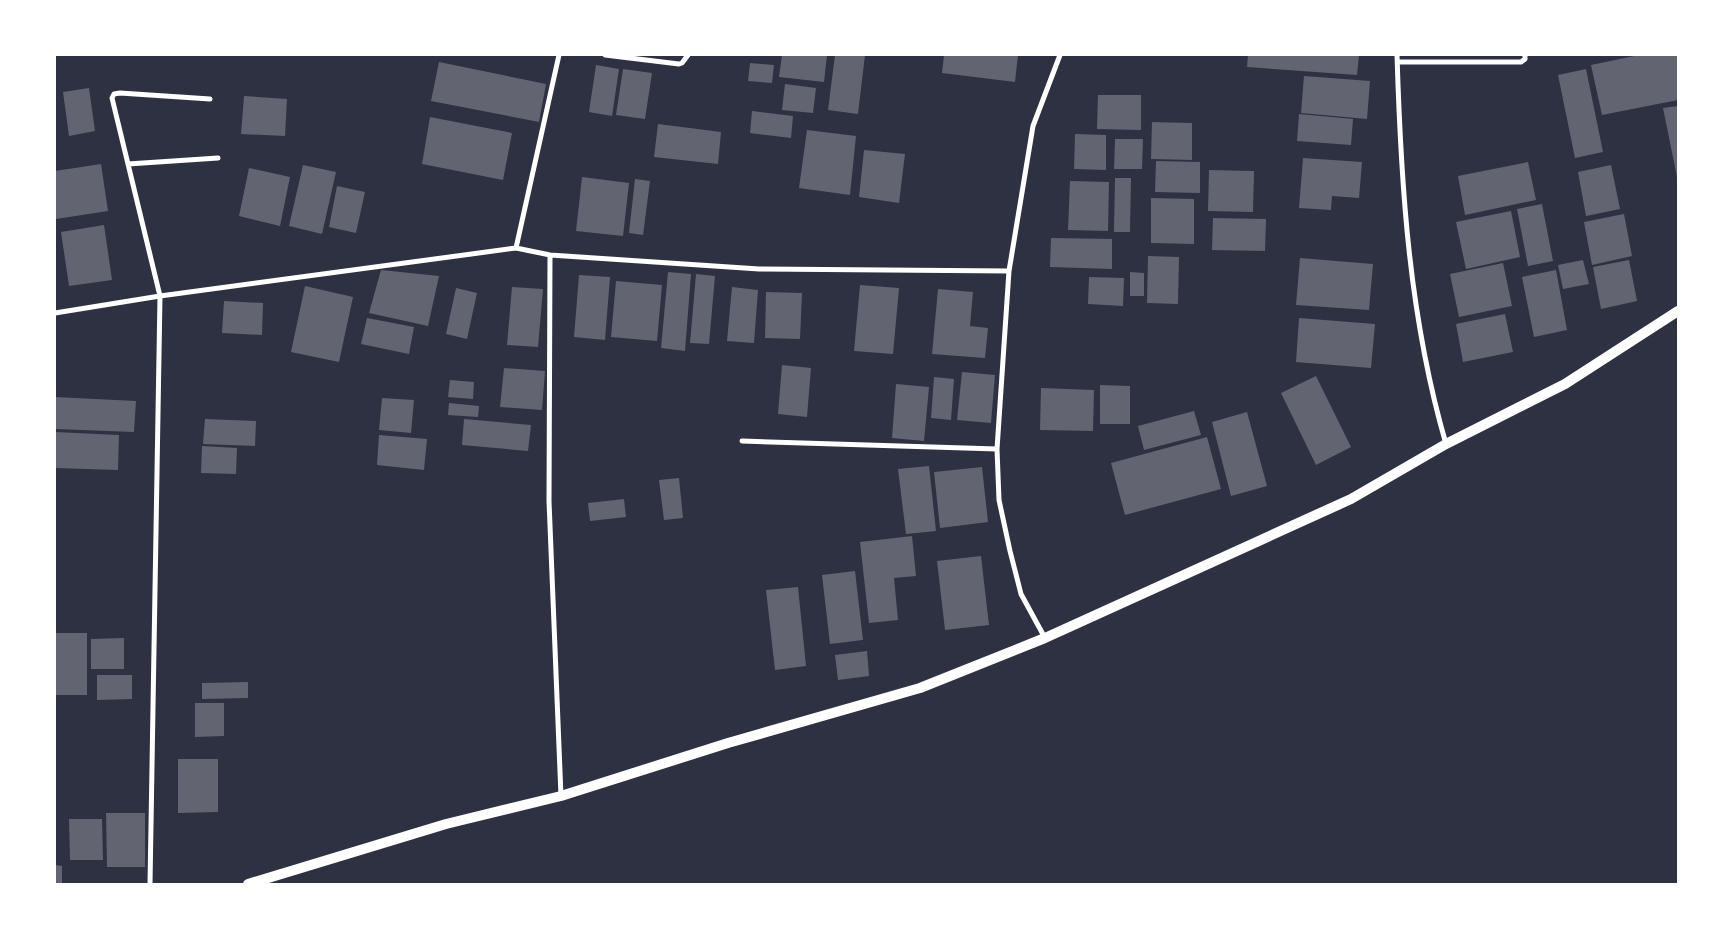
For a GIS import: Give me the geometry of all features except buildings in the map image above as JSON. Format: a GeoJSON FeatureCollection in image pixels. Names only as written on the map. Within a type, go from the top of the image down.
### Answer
{"type":"FeatureCollection","features":[{"type":"Feature","properties":{"kind":"main road"},"geometry":{"type":"LineString","coordinates":[[248,884],[446,824],[561,796],[728,742],[920,688],[1045,638],[1350,499],[1446,444],[1565,384],[1678,311]]}},
{"type":"Feature","properties":{"kind":"street"},"geometry":{"type":"LineString","coordinates":[[516,248],[558,55]]}},
{"type":"Feature","properties":{"kind":"street"},"geometry":{"type":"LineString","coordinates":[[605,55],[679,64],[682,64],[688,55]]}},
{"type":"Feature","properties":{"kind":"street"},"geometry":{"type":"LineString","coordinates":[[1045,638],[1022,594],[1010,551],[999,500],[997,449],[1009,271],[1033,126],[1060,55]]}},
{"type":"Feature","properties":{"kind":"street"},"geometry":{"type":"LineString","coordinates":[[1397,55],[1407,244],[1421,342],[1433,400],[1446,444]]}},
{"type":"Feature","properties":{"kind":"street"},"geometry":{"type":"LineString","coordinates":[[1398,62],[1522,62],[1525,55]]}},
{"type":"Feature","properties":{"kind":"street"},"geometry":{"type":"LineString","coordinates":[[150,884],[160,296],[112,98],[114,94],[210,99]]}},
{"type":"Feature","properties":{"kind":"street"},"geometry":{"type":"LineString","coordinates":[[128,164],[218,158]]}},
{"type":"Feature","properties":{"kind":"street"},"geometry":{"type":"LineString","coordinates":[[55,313],[160,296],[387,267],[516,248],[550,255],[759,270],[1009,271]]}},
{"type":"Feature","properties":{"kind":"street"},"geometry":{"type":"LineString","coordinates":[[550,255],[549,501],[561,796]]}},
{"type":"Feature","properties":{"kind":"street"},"geometry":{"type":"LineString","coordinates":[[742,441],[997,449]]}}]}
